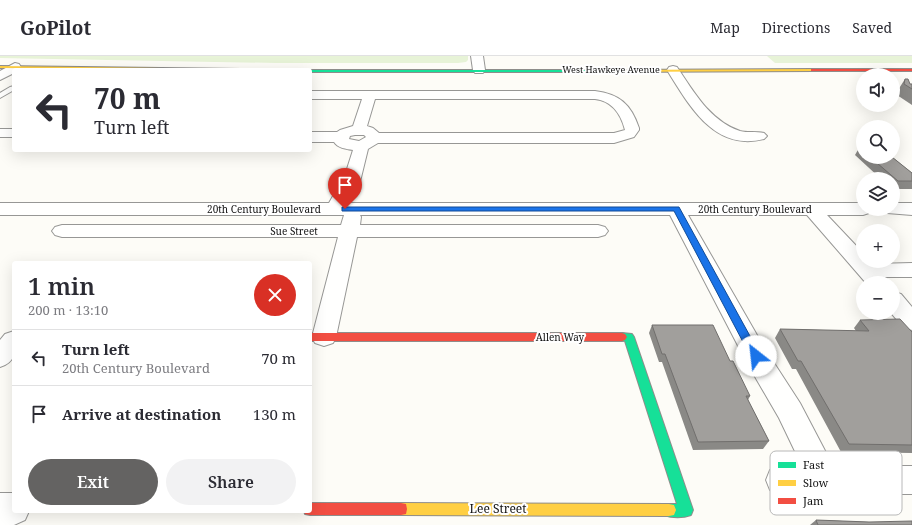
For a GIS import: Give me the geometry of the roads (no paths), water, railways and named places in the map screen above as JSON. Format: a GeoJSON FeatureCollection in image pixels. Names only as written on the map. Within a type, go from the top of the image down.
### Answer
{"type":"FeatureCollection","features":[{"type":"Feature","properties":{"kind":"street"},"geometry":{"type":"LineString","coordinates":[[475,82],[477,56]]}},
{"type":"Feature","properties":{"kind":"street"},"geometry":{"type":"LineString","coordinates":[[0,67],[76,68]]}},
{"type":"Feature","properties":{"kind":"street"},"geometry":{"type":"LineString","coordinates":[[0,76],[12,69]]}},
{"type":"Feature","properties":{"kind":"street"},"geometry":{"type":"LineString","coordinates":[[673,70],[703,114],[712,122],[738,136],[759,136]]}},
{"type":"Feature","properties":{"kind":"street","name":"West Hawkeye Avenue"},"geometry":{"type":"LineString","coordinates":[[312,71],[475,82],[673,70],[912,70]]}},
{"type":"Feature","properties":{"kind":"street"},"geometry":{"type":"LineString","coordinates":[[312,92],[318,81]]}},
{"type":"Feature","properties":{"kind":"street"},"geometry":{"type":"LineString","coordinates":[[560,81],[565,95]]}},
{"type":"Feature","properties":{"kind":"street"},"geometry":{"type":"LineString","coordinates":[[312,95],[370,95],[407,88],[475,82],[565,95],[595,95],[616,100],[632,126],[632,130],[629,134],[614,138],[366,137],[345,133],[343,141]]}},
{"type":"Feature","properties":{"kind":"street"},"geometry":{"type":"LineString","coordinates":[[343,206],[348,194],[361,148],[366,137],[370,95]]}},
{"type":"Feature","properties":{"kind":"street"},"geometry":{"type":"LineString","coordinates":[[0,133],[12,133]]}},
{"type":"Feature","properties":{"kind":"street"},"geometry":{"type":"LineString","coordinates":[[312,137],[343,141],[348,148],[333,194],[343,206],[349,231],[317,336]]}},
{"type":"Feature","properties":{"kind":"street","name":"20th Century Boulevard"},"geometry":{"type":"LineString","coordinates":[[0,209],[343,206],[856,209]]}},
{"type":"Feature","properties":{"kind":"street"},"geometry":{"type":"LineString","coordinates":[[676,209],[756,356],[790,411],[810,451]]}},
{"type":"Feature","properties":{"kind":"street"},"geometry":{"type":"LineString","coordinates":[[812,209],[871,276]]}},
{"type":"Feature","properties":{"kind":"street"},"geometry":{"type":"LineString","coordinates":[[900,209],[912,209]]}},
{"type":"Feature","properties":{"kind":"street","name":"Sue Street"},"geometry":{"type":"LineString","coordinates":[[62,231],[598,231]]}},
{"type":"Feature","properties":{"kind":"street"},"geometry":{"type":"LineString","coordinates":[[878,276],[912,270]]}},
{"type":"Feature","properties":{"kind":"street"},"geometry":{"type":"LineString","coordinates":[[900,308],[912,322]]}},
{"type":"Feature","properties":{"kind":"street"},"geometry":{"type":"LineString","coordinates":[[0,336],[12,336]]}},
{"type":"Feature","properties":{"kind":"street","name":"Allen Way"},"geometry":{"type":"LineString","coordinates":[[317,336],[629,337],[686,510]]}},
{"type":"Feature","properties":{"kind":"street"},"geometry":{"type":"LineString","coordinates":[[0,358],[12,343]]}},
{"type":"Feature","properties":{"kind":"street"},"geometry":{"type":"LineString","coordinates":[[0,509],[12,509]]}},
{"type":"Feature","properties":{"kind":"street","name":"Lee Street"},"geometry":{"type":"LineString","coordinates":[[312,509],[686,510]]}},
{"type":"Feature","properties":{"kind":"lane"},"geometry":{"type":"LineString","coordinates":[[0,96],[12,88]]}}]}
